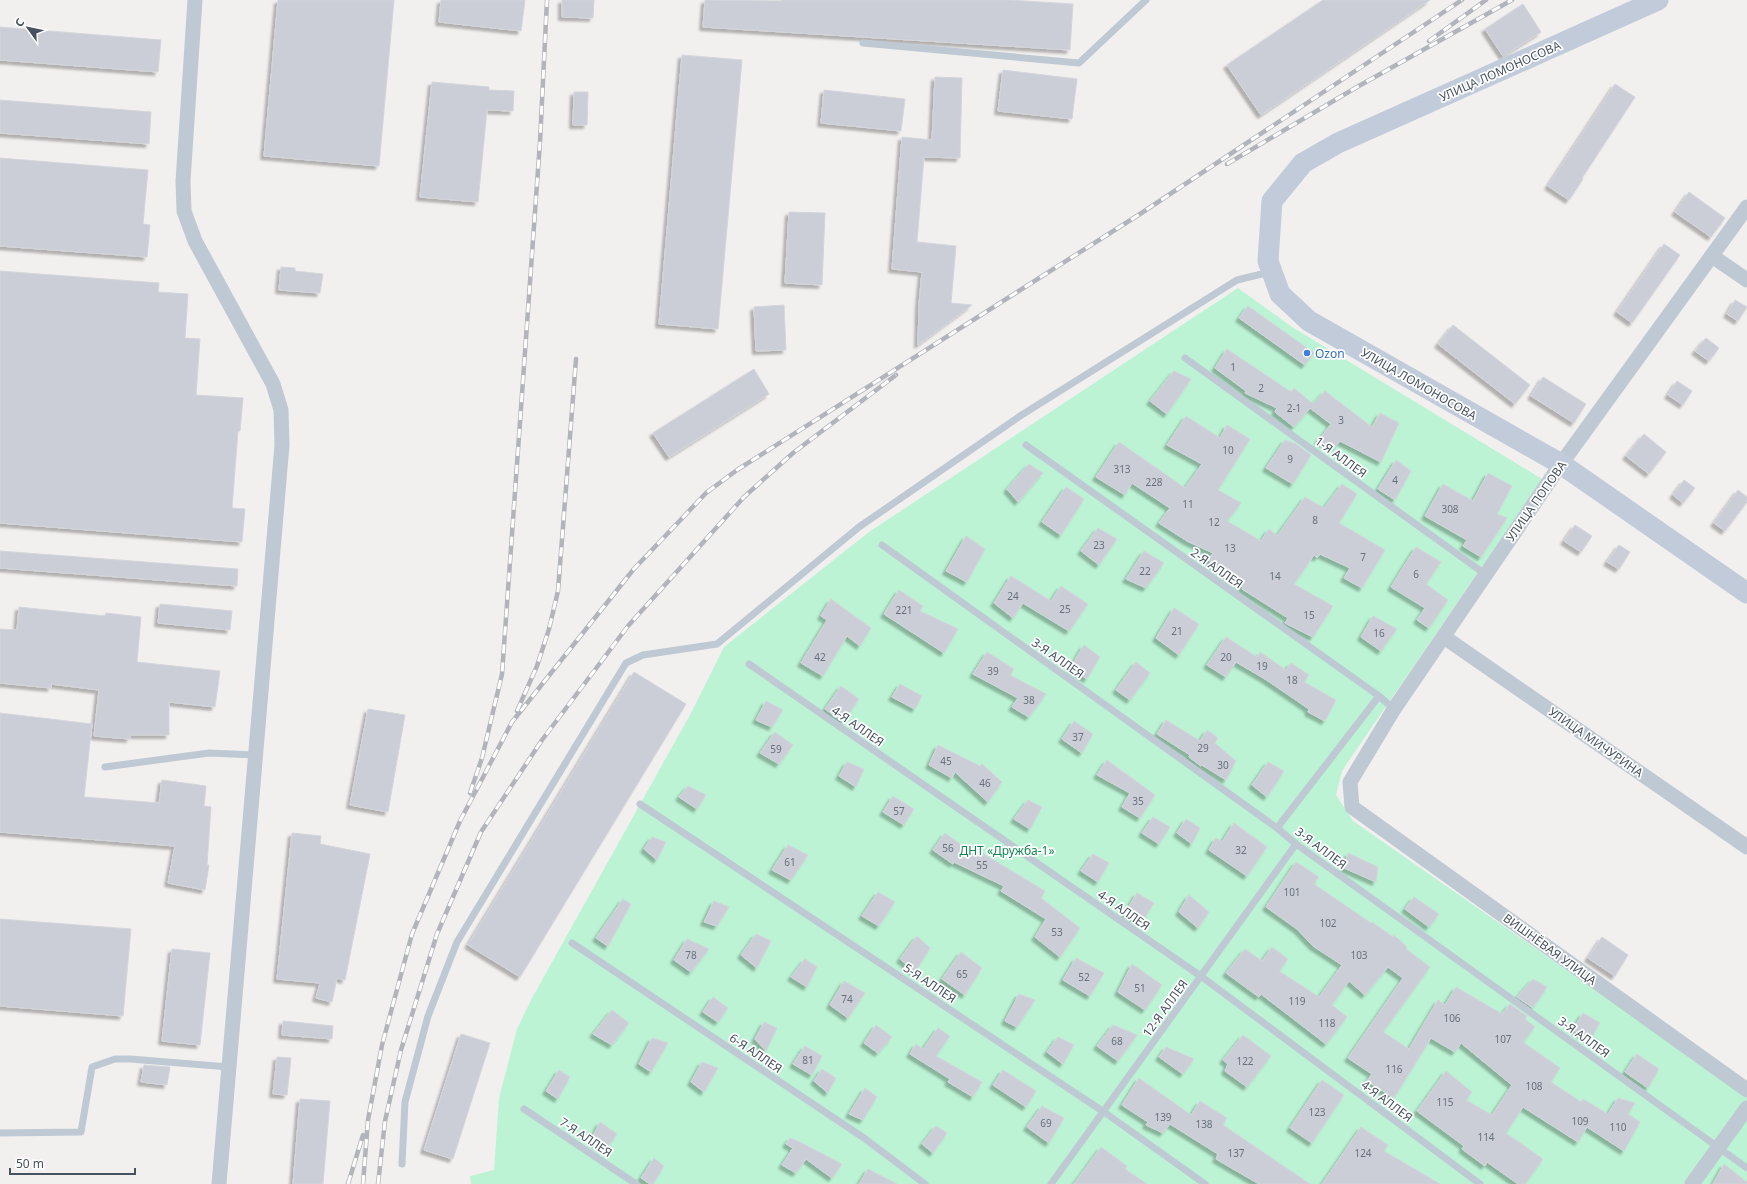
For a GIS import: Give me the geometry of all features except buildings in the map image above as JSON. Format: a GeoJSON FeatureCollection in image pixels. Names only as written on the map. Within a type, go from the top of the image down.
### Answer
{"type":"FeatureCollection","features":[{"type":"Feature","properties":{"kind":"street"},"geometry":{"type":"LineString","coordinates":[[195,0],[182,181],[184,211],[194,241],[273,384],[281,410],[282,445],[219,1184]]}},
{"type":"Feature","properties":{"kind":"street","name":"УЛИЦА ЛОМОНОСОВА"},"geometry":{"type":"LineString","coordinates":[[1658,0],[1338,143],[1303,163],[1272,201],[1268,261],[1280,294],[1309,321],[1561,464],[1747,593]]}},
{"type":"Feature","properties":{"kind":"street","name":"УЛИЦА ПОПОВА"},"geometry":{"type":"LineString","coordinates":[[1352,807],[1350,782],[1394,710],[1561,464],[1747,207]]}},
{"type":"Feature","properties":{"kind":"street"},"geometry":{"type":"LineString","coordinates":[[1712,256],[1747,280]]}},
{"type":"Feature","properties":{"kind":"street","name":"УЛИЦА МИЧУРИНА"},"geometry":{"type":"LineString","coordinates":[[1444,636],[1747,847]]}},
{"type":"Feature","properties":{"kind":"street","name":"ВИШНЁВАЯ УЛИЦА"},"geometry":{"type":"LineString","coordinates":[[1352,807],[1747,1090]]}},
{"type":"Feature","properties":{"kind":"street"},"geometry":{"type":"LineString","coordinates":[[1692,1184],[1718,1146],[1747,1108]]}},
{"type":"Feature","properties":{"kind":"lane"},"geometry":{"type":"LineString","coordinates":[[863,43],[1079,63],[1146,0]]}},
{"type":"Feature","properties":{"kind":"lane"},"geometry":{"type":"LineString","coordinates":[[402,1164],[405,1102],[428,1016],[457,942],[626,663],[643,656],[717,644],[859,527],[1020,416],[1237,280],[1272,271]]}},
{"type":"Feature","properties":{"kind":"lane","name":"1-Я АЛЛЕЯ"},"geometry":{"type":"LineString","coordinates":[[1184,358],[1485,574]]}},
{"type":"Feature","properties":{"kind":"lane","name":"2-Я АЛЛЕЯ"},"geometry":{"type":"LineString","coordinates":[[1026,445],[1379,696],[1394,710]]}},
{"type":"Feature","properties":{"kind":"lane","name":"3-Я АЛЛЕЯ"},"geometry":{"type":"LineString","coordinates":[[882,545],[1277,828],[1296,844],[1747,1168]]}},
{"type":"Feature","properties":{"kind":"lane","name":"4-Я АЛЛЕЯ"},"geometry":{"type":"LineString","coordinates":[[749,664],[1202,977],[1480,1184]]}},
{"type":"Feature","properties":{"kind":"lane"},"geometry":{"type":"LineString","coordinates":[[1277,828],[1379,696]]}},
{"type":"Feature","properties":{"kind":"lane"},"geometry":{"type":"LineString","coordinates":[[104,767],[209,753],[255,755]]}},
{"type":"Feature","properties":{"kind":"lane","name":"5-Я АЛЛЕЯ"},"geometry":{"type":"LineString","coordinates":[[640,804],[1104,1112],[1205,1184]]}},
{"type":"Feature","properties":{"kind":"lane","name":"12-Я АЛЛЕЯ"},"geometry":{"type":"LineString","coordinates":[[1051,1184],[1202,977],[1296,844]]}},
{"type":"Feature","properties":{"kind":"lane","name":"6-Я АЛЛЕЯ"},"geometry":{"type":"LineString","coordinates":[[572,943],[864,1138],[926,1184]]}},
{"type":"Feature","properties":{"kind":"lane"},"geometry":{"type":"LineString","coordinates":[[0,1133],[81,1132],[92,1067],[115,1059],[229,1067]]}},
{"type":"Feature","properties":{"kind":"lane","name":"7-Я АЛЛЕЯ"},"geometry":{"type":"LineString","coordinates":[[524,1109],[636,1184]]}},
{"type":"Feature","properties":{"kind":"green space","name":"ДНТ «Дружба-1»"},"geometry":{"type":"Polygon","coordinates":[[[1238,288],[1292,327],[1542,479],[1342,771],[1336,795],[1353,821],[1747,1096],[1747,1184],[471,1184],[470,1176],[494,1170],[499,1098],[517,1029],[532,998],[691,713],[724,647],[869,532],[1238,288]]]}},
{"type":"Feature","properties":{"kind":"railway"},"geometry":{"type":"LineString","coordinates":[[470,793],[482,758],[502,674],[540,142],[547,0]]}},
{"type":"Feature","properties":{"kind":"railway"},"geometry":{"type":"LineString","coordinates":[[363,1184],[368,1120],[382,1045],[412,934],[460,821],[512,722],[633,570],[706,493],[737,470],[1140,214],[1462,0]]}},
{"type":"Feature","properties":{"kind":"railway"},"geometry":{"type":"LineString","coordinates":[[1429,41],[1486,0]]}},
{"type":"Feature","properties":{"kind":"railway"},"geometry":{"type":"LineString","coordinates":[[1227,164],[1357,87],[1512,0]]}},
{"type":"Feature","properties":{"kind":"railway"},"geometry":{"type":"LineString","coordinates":[[517,711],[537,666],[549,629],[558,591],[576,359]]}},
{"type":"Feature","properties":{"kind":"railway"},"geometry":{"type":"LineString","coordinates":[[378,1184],[385,1121],[401,1050],[437,934],[481,832],[542,740],[628,626],[744,497],[793,453],[896,375]]}},
{"type":"Feature","properties":{"kind":"railway"},"geometry":{"type":"LineString","coordinates":[[348,1184],[363,1135]]}},
{"type":"Feature","properties":{"kind":"place","name":"Ozon"},"geometry":{"type":"Point","coordinates":[1307,353]}}]}
